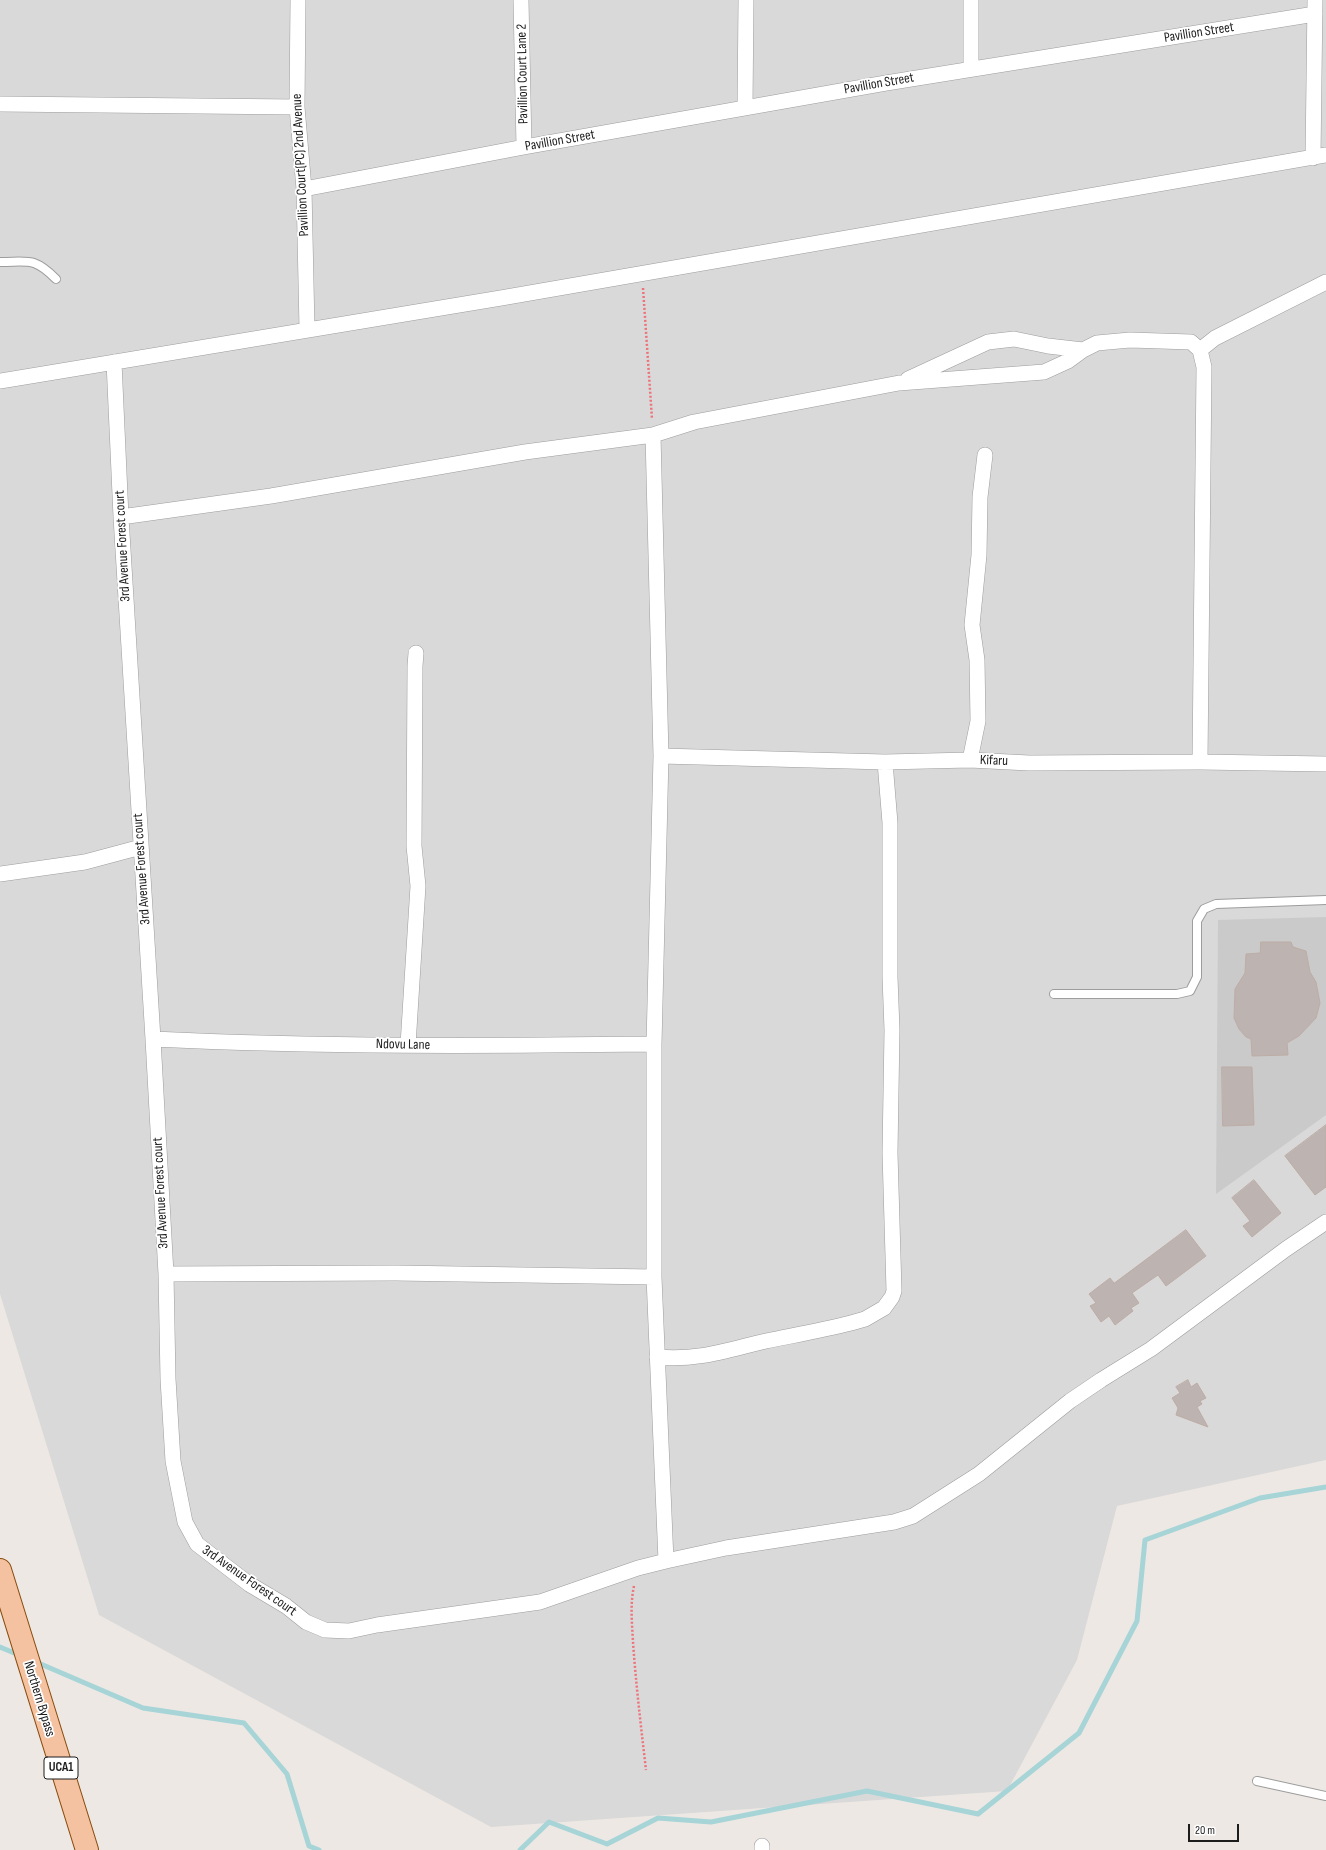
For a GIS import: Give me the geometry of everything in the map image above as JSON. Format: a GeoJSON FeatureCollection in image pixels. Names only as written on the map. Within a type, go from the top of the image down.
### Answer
{"type":"FeatureCollection","features":[{"type":"Feature","properties":{"kind":"main road","name":"Northern Bypass"},"geometry":{"type":"LineString","coordinates":[[0,1570],[87,1850]]}},
{"type":"Feature","properties":{"kind":"street","name":"Pavillion Court(PC) 2nd Avenue"},"geometry":{"type":"LineString","coordinates":[[298,0],[297,107],[304,189],[308,329]]}},
{"type":"Feature","properties":{"kind":"street","name":"Pavillion Court Lane 2"},"geometry":{"type":"LineString","coordinates":[[521,0],[524,147]]}},
{"type":"Feature","properties":{"kind":"street"},"geometry":{"type":"LineString","coordinates":[[745,108],[746,0]]}},
{"type":"Feature","properties":{"kind":"street"},"geometry":{"type":"LineString","coordinates":[[970,0],[971,69]]}},
{"type":"Feature","properties":{"kind":"street","name":"Pavillion Street"},"geometry":{"type":"LineString","coordinates":[[304,189],[524,147],[1315,7],[1320,156]]}},
{"type":"Feature","properties":{"kind":"street"},"geometry":{"type":"LineString","coordinates":[[0,104],[297,107]]}},
{"type":"Feature","properties":{"kind":"street"},"geometry":{"type":"LineString","coordinates":[[0,381],[501,298],[1320,156]]}},
{"type":"Feature","properties":{"kind":"street"},"geometry":{"type":"LineString","coordinates":[[1200,350],[1215,338],[1326,282]]}},
{"type":"Feature","properties":{"kind":"street"},"geometry":{"type":"LineString","coordinates":[[900,383],[988,342],[1014,339],[1048,346],[1083,350]]}},
{"type":"Feature","properties":{"kind":"street"},"geometry":{"type":"LineString","coordinates":[[121,517],[271,496],[525,452],[653,435],[694,422],[900,383],[1044,372],[1068,361],[1083,350],[1097,343],[1130,340],[1191,342],[1200,350],[1204,367],[1200,762]]}},
{"type":"Feature","properties":{"kind":"street","name":"3rd Avenue Forest court"},"geometry":{"type":"LineString","coordinates":[[114,362],[121,517],[166,1274],[168,1379],[173,1460],[186,1522],[197,1544],[249,1584],[286,1606],[306,1622],[325,1630],[349,1631],[377,1624],[540,1602],[638,1568],[666,1561],[726,1548],[875,1526],[913,1516],[979,1474],[1070,1402],[1101,1380],[1151,1349],[1286,1249],[1326,1222]]}},
{"type":"Feature","properties":{"kind":"street"},"geometry":{"type":"LineString","coordinates":[[653,435],[661,756],[654,1044],[654,1276],[666,1561]]}},
{"type":"Feature","properties":{"kind":"street"},"geometry":{"type":"LineString","coordinates":[[970,760],[978,722],[977,660],[972,625],[979,556],[980,497],[985,455]]}},
{"type":"Feature","properties":{"kind":"street"},"geometry":{"type":"LineString","coordinates":[[408,1045],[418,886],[414,846],[416,653]]}},
{"type":"Feature","properties":{"kind":"street","name":"Kifaru"},"geometry":{"type":"LineString","coordinates":[[661,756],[885,762],[970,760],[1029,763],[1200,762],[1326,764]]}},
{"type":"Feature","properties":{"kind":"street"},"geometry":{"type":"LineString","coordinates":[[657,1357],[684,1358],[713,1355],[851,1324],[865,1319],[884,1308],[892,1297],[894,1269],[890,1153],[892,1030],[890,977],[890,823],[885,762]]}},
{"type":"Feature","properties":{"kind":"street"},"geometry":{"type":"LineString","coordinates":[[0,874],[85,862],[140,847]]}},
{"type":"Feature","properties":{"kind":"street","name":"Ndovu Lane"},"geometry":{"type":"LineString","coordinates":[[153,1038],[245,1043],[408,1045],[654,1044]]}},
{"type":"Feature","properties":{"kind":"street"},"geometry":{"type":"LineString","coordinates":[[166,1274],[395,1273],[654,1276]]}},
{"type":"Feature","properties":{"kind":"lane"},"geometry":{"type":"LineString","coordinates":[[0,262],[34,262],[43,266],[56,279]]}},
{"type":"Feature","properties":{"kind":"lane"},"geometry":{"type":"LineString","coordinates":[[1054,994],[1177,994],[1190,991],[1197,977],[1197,921],[1204,909],[1216,904],[1326,900]]}},
{"type":"Feature","properties":{"kind":"lane"},"geometry":{"type":"LineString","coordinates":[[1257,1781],[1326,1796]]}},
{"type":"Feature","properties":{"kind":"path"},"geometry":{"type":"LineString","coordinates":[[642,273],[653,435]]}},
{"type":"Feature","properties":{"kind":"path"},"geometry":{"type":"LineString","coordinates":[[638,1568],[632,1594],[632,1619],[635,1670],[646,1770]]}},
{"type":"Feature","properties":{"kind":"shaded area"},"geometry":{"type":"Polygon","coordinates":[[[0,0],[1326,0],[1326,1460],[1117,1506],[1077,1660],[1007,1791],[491,1827],[99,1615],[0,1294],[0,0]]]}},
{"type":"Feature","properties":{"kind":"shaded area"},"geometry":{"type":"Polygon","coordinates":[[[1326,917],[1326,1115],[1216,1194],[1218,920],[1326,917]]]}},
{"type":"Feature","properties":{"kind":"building"},"geometry":{"type":"Polygon","coordinates":[[[1261,942],[1291,942],[1293,947],[1306,951],[1310,972],[1316,982],[1320,1003],[1316,1018],[1299,1036],[1287,1043],[1288,1055],[1252,1056],[1251,1039],[1246,1037],[1239,1029],[1234,1018],[1235,989],[1245,973],[1246,954],[1260,953],[1261,942]]]}},
{"type":"Feature","properties":{"kind":"building"},"geometry":{"type":"Polygon","coordinates":[[[1222,1067],[1252,1067],[1254,1125],[1223,1126],[1222,1067]]]}},
{"type":"Feature","properties":{"kind":"building"},"geometry":{"type":"Polygon","coordinates":[[[1326,1125],[1326,1187],[1315,1195],[1285,1156],[1326,1125]]]}},
{"type":"Feature","properties":{"kind":"building"},"geometry":{"type":"Polygon","coordinates":[[[1254,1180],[1281,1213],[1252,1237],[1243,1226],[1250,1221],[1232,1198],[1254,1180]]]}},
{"type":"Feature","properties":{"kind":"building"},"geometry":{"type":"Polygon","coordinates":[[[1186,1230],[1206,1256],[1166,1286],[1158,1275],[1132,1293],[1139,1303],[1131,1308],[1133,1311],[1115,1325],[1109,1316],[1101,1322],[1090,1306],[1096,1303],[1089,1294],[1110,1278],[1114,1283],[1186,1230]]]}},
{"type":"Feature","properties":{"kind":"building"},"geometry":{"type":"Polygon","coordinates":[[[1188,1380],[1191,1387],[1197,1383],[1206,1398],[1200,1401],[1202,1404],[1197,1407],[1208,1427],[1176,1415],[1178,1408],[1172,1398],[1180,1393],[1176,1387],[1188,1380]]]}},
{"type":"Feature","properties":{"kind":"waterway"},"geometry":{"type":"LineString","coordinates":[[520,1850],[549,1822],[607,1844],[658,1818],[711,1822],[867,1791],[978,1814],[1079,1733],[1137,1621],[1145,1540],[1260,1498],[1326,1487]]}},
{"type":"Feature","properties":{"kind":"waterway"},"geometry":{"type":"LineString","coordinates":[[0,1647],[19,1655]]}},
{"type":"Feature","properties":{"kind":"waterway"},"geometry":{"type":"LineString","coordinates":[[36,1662],[143,1708],[244,1723],[287,1774],[309,1846],[319,1850]]}}]}
